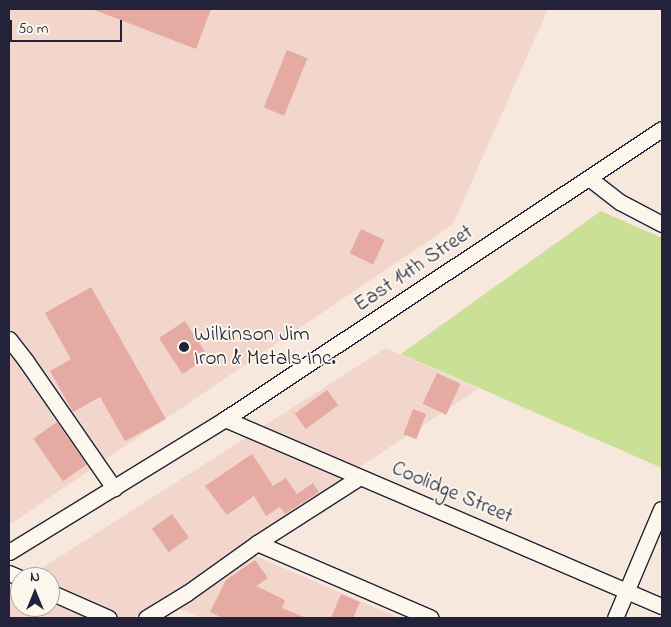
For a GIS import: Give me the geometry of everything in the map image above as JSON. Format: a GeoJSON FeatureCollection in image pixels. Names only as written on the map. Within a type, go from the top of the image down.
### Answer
{"type":"FeatureCollection","features":[{"type":"Feature","properties":{"kind":"street","name":"East 14th Street"},"geometry":{"type":"LineString","coordinates":[[9,552],[225,419],[662,129]]}},
{"type":"Feature","properties":{"kind":"street"},"geometry":{"type":"LineString","coordinates":[[589,178],[620,202],[662,224]]}},
{"type":"Feature","properties":{"kind":"street"},"geometry":{"type":"LineString","coordinates":[[9,339],[114,488]]}},
{"type":"Feature","properties":{"kind":"street","name":"Coolidge Street"},"geometry":{"type":"LineString","coordinates":[[225,419],[662,606]]}},
{"type":"Feature","properties":{"kind":"street"},"geometry":{"type":"LineString","coordinates":[[146,618],[187,593],[257,543],[360,477]]}},
{"type":"Feature","properties":{"kind":"street"},"geometry":{"type":"LineString","coordinates":[[615,618],[662,509]]}},
{"type":"Feature","properties":{"kind":"street"},"geometry":{"type":"LineString","coordinates":[[257,543],[431,618]]}},
{"type":"Feature","properties":{"kind":"street"},"geometry":{"type":"LineString","coordinates":[[60,596],[108,618]]}},
{"type":"Feature","properties":{"kind":"shaded area"},"geometry":{"type":"Polygon","coordinates":[[[9,9],[548,9],[453,224],[9,525],[9,9]]]}},
{"type":"Feature","properties":{"kind":"shaded area"},"geometry":{"type":"Polygon","coordinates":[[[386,348],[478,389],[237,548],[400,618],[201,618],[159,600],[133,618],[9,618],[10,588],[10,617],[60,617],[60,567],[44,567],[386,348]]]}},
{"type":"Feature","properties":{"kind":"green space"},"geometry":{"type":"Polygon","coordinates":[[[601,211],[662,238],[662,468],[401,354],[601,211]]]}},
{"type":"Feature","properties":{"kind":"building"},"geometry":{"type":"Polygon","coordinates":[[[92,9],[211,9],[196,49],[92,9]]]}},
{"type":"Feature","properties":{"kind":"building"},"geometry":{"type":"Polygon","coordinates":[[[287,50],[307,58],[284,116],[264,107],[287,50]]]}},
{"type":"Feature","properties":{"kind":"building"},"geometry":{"type":"Polygon","coordinates":[[[361,229],[385,240],[373,264],[350,253],[361,229]]]}},
{"type":"Feature","properties":{"kind":"building"},"geometry":{"type":"Polygon","coordinates":[[[91,287],[166,419],[125,441],[100,397],[73,412],[50,371],[71,359],[45,313],[91,287]]]}},
{"type":"Feature","properties":{"kind":"building","name":"Wilkinson Jim Iron & Metals Inc."},"geometry":{"type":"Polygon","coordinates":[[[185,321],[208,357],[182,374],[159,338],[185,321]]]}},
{"type":"Feature","properties":{"kind":"building"},"geometry":{"type":"Polygon","coordinates":[[[437,373],[461,384],[446,415],[423,404],[437,373]]]}},
{"type":"Feature","properties":{"kind":"building"},"geometry":{"type":"Polygon","coordinates":[[[327,390],[338,405],[306,429],[295,414],[327,390]]]}},
{"type":"Feature","properties":{"kind":"building"},"geometry":{"type":"Polygon","coordinates":[[[413,409],[426,414],[416,439],[403,434],[413,409]]]}},
{"type":"Feature","properties":{"kind":"building"},"geometry":{"type":"Polygon","coordinates":[[[57,422],[87,465],[63,481],[33,439],[57,422]]]}},
{"type":"Feature","properties":{"kind":"building"},"geometry":{"type":"Polygon","coordinates":[[[252,454],[273,486],[286,478],[297,494],[313,483],[319,492],[285,514],[280,507],[266,516],[254,496],[227,515],[205,486],[252,454]]]}},
{"type":"Feature","properties":{"kind":"building"},"geometry":{"type":"Polygon","coordinates":[[[172,514],[189,537],[169,552],[152,529],[172,514]]]}},
{"type":"Feature","properties":{"kind":"building"},"geometry":{"type":"Polygon","coordinates":[[[255,560],[268,578],[256,586],[285,600],[282,608],[306,618],[223,618],[210,612],[226,580],[255,560]]]}},
{"type":"Feature","properties":{"kind":"building"},"geometry":{"type":"Polygon","coordinates":[[[341,594],[360,602],[353,618],[331,618],[341,594]]]}},
{"type":"Feature","properties":{"kind":"place","name":"Wilkinson Jim Iron & Metals Inc."},"geometry":{"type":"Point","coordinates":[184,347]}}]}
